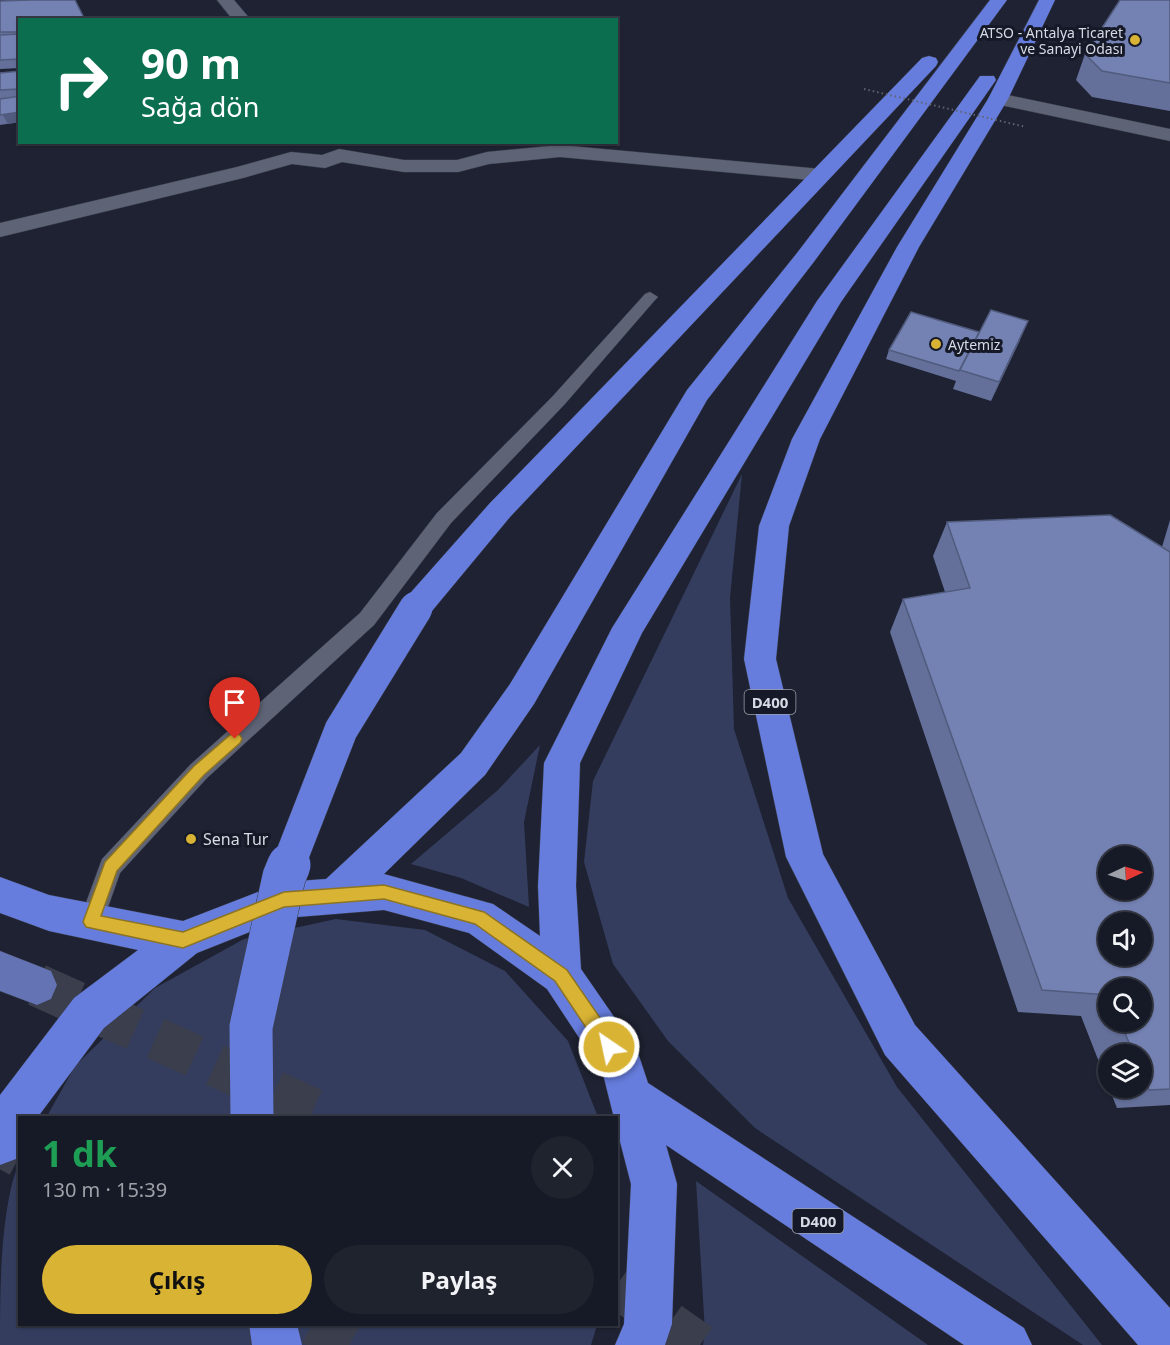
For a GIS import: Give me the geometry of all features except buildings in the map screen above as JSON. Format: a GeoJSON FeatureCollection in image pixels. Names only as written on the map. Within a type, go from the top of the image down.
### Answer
{"type":"FeatureCollection","features":[{"type":"Feature","properties":{"kind":"highway"},"geometry":{"type":"LineString","coordinates":[[252,1116],[251,1027],[284,877],[341,730],[416,608],[500,510],[988,0]]}},
{"type":"Feature","properties":{"kind":"highway"},"geometry":{"type":"LineString","coordinates":[[335,896],[473,764],[522,694],[696,396],[805,258],[999,0]]}},
{"type":"Feature","properties":{"kind":"highway"},"geometry":{"type":"LineString","coordinates":[[561,975],[557,886],[562,763],[628,628],[829,301],[1045,0]]}},
{"type":"Feature","properties":{"kind":"highway","name":"D400"},"geometry":{"type":"LineString","coordinates":[[1045,0],[998,99],[908,247],[806,439],[774,526],[760,659],[805,856],[900,1040],[1170,1345]]}},
{"type":"Feature","properties":{"kind":"highway"},"geometry":{"type":"LineString","coordinates":[[0,1143],[10,1117],[89,1013],[183,940],[284,900],[384,892],[479,917],[561,975],[622,1065],[654,1184],[648,1324],[640,1345]]}},
{"type":"Feature","properties":{"kind":"highway"},"geometry":{"type":"LineString","coordinates":[[0,895],[49,913],[183,940]]}},
{"type":"Feature","properties":{"kind":"highway","name":"D400"},"geometry":{"type":"LineString","coordinates":[[630,1096],[1007,1345]]}},
{"type":"Feature","properties":{"kind":"highway"},"geometry":{"type":"LineString","coordinates":[[273,1326],[277,1345]]}},
{"type":"Feature","properties":{"kind":"main road"},"geometry":{"type":"LineString","coordinates":[[0,971],[37,985]]}},
{"type":"Feature","properties":{"kind":"street"},"geometry":{"type":"LineString","coordinates":[[225,0],[241,18]]}},
{"type":"Feature","properties":{"kind":"street"},"geometry":{"type":"LineString","coordinates":[[998,99],[1170,135]]}},
{"type":"Feature","properties":{"kind":"street"},"geometry":{"type":"LineString","coordinates":[[0,230],[243,172],[291,158],[325,162],[326,146],[404,166],[458,166],[487,158],[560,151],[821,175]]}},
{"type":"Feature","properties":{"kind":"lane"},"geometry":{"type":"LineString","coordinates":[[91,922],[110,867],[199,771],[367,619],[444,518],[558,401],[650,297]]}},
{"type":"Feature","properties":{"kind":"path"},"geometry":{"type":"LineString","coordinates":[[864,89],[1026,127]]}},
{"type":"Feature","properties":{"kind":"shaded area"},"geometry":{"type":"Polygon","coordinates":[[[742,474],[730,598],[734,729],[788,898],[897,1087],[1102,1345],[1083,1345],[755,1128],[668,1041],[613,964],[584,862],[593,781],[742,474]]]}},
{"type":"Feature","properties":{"kind":"shaded area"},"geometry":{"type":"Polygon","coordinates":[[[540,745],[524,822],[529,907],[461,878],[411,864],[498,790],[540,745]]]}},
{"type":"Feature","properties":{"kind":"shaded area"},"geometry":{"type":"Polygon","coordinates":[[[336,919],[425,930],[505,971],[568,1041],[598,1116],[47,1116],[75,1066],[155,988],[244,939],[336,919]]]}},
{"type":"Feature","properties":{"kind":"shaded area"},"geometry":{"type":"Polygon","coordinates":[[[18,1165],[18,1326],[597,1326],[591,1345],[0,1345],[2,1251],[13,1181],[18,1165]]]}},
{"type":"Feature","properties":{"kind":"shaded area"},"geometry":{"type":"Polygon","coordinates":[[[696,1181],[928,1345],[703,1345],[705,1332],[696,1181]]]}},
{"type":"Feature","properties":{"kind":"tunnel"},"geometry":{"type":"LineString","coordinates":[[37,985],[328,1116]]}},
{"type":"Feature","properties":{"kind":"tunnel"},"geometry":{"type":"LineString","coordinates":[[0,1145],[18,1155]]}},
{"type":"Feature","properties":{"kind":"tunnel"},"geometry":{"type":"LineString","coordinates":[[618,1287],[700,1345]]}},
{"type":"Feature","properties":{"kind":"tunnel"},"geometry":{"type":"LineString","coordinates":[[316,1326],[349,1345]]}},
{"type":"Feature","properties":{"kind":"place","name":"ATSO - Antalya Ticaret ve Sanayi Odası"},"geometry":{"type":"Point","coordinates":[1135,40]}},
{"type":"Feature","properties":{"kind":"place","name":"Aytemiz"},"geometry":{"type":"Point","coordinates":[936,344]}},
{"type":"Feature","properties":{"kind":"place","name":"Sena Tur"},"geometry":{"type":"Point","coordinates":[191,839]}},
{"type":"Feature","properties":{"kind":"route"},"geometry":{"type":"LineString","coordinates":[[235,739],[199,771],[110,867],[91,922],[183,940],[284,900],[384,892],[479,917],[561,975],[609,1047]]}}]}
